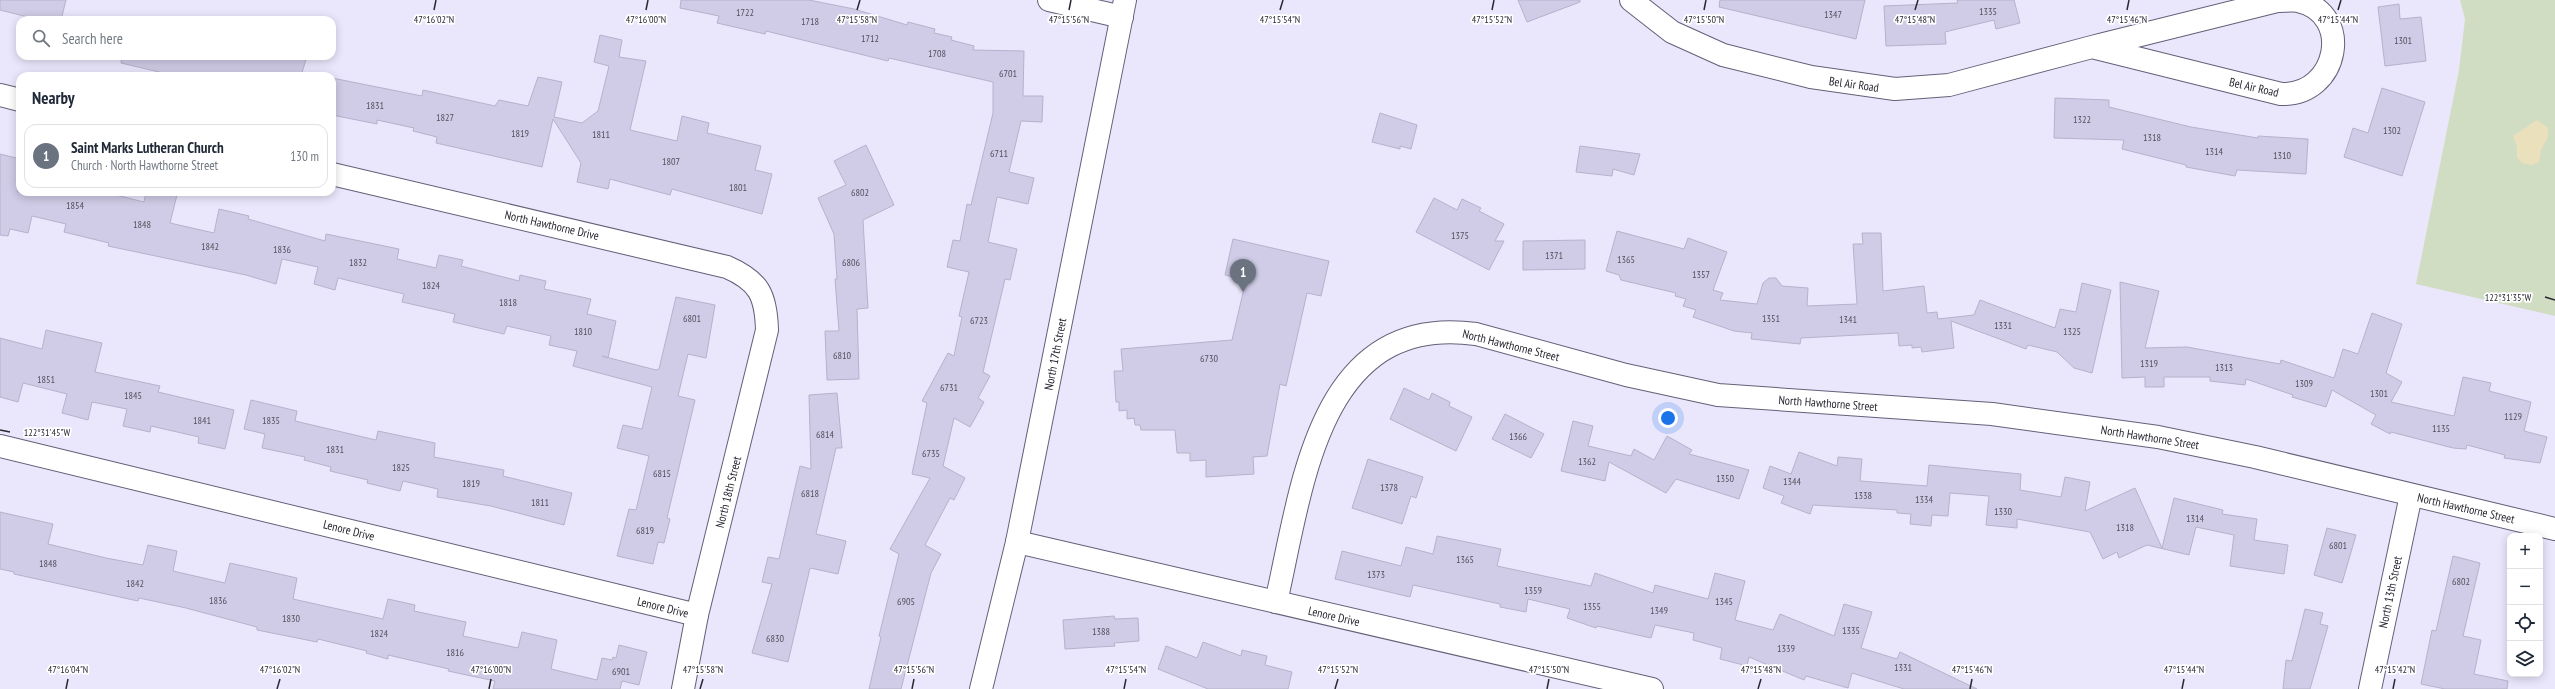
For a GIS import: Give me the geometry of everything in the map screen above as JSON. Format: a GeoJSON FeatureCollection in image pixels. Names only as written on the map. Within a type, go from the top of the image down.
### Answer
{"type":"FeatureCollection","features":[{"type":"Feature","properties":{"kind":"street"},"geometry":{"type":"LineString","coordinates":[[1049,0],[1124,8]]}},
{"type":"Feature","properties":{"kind":"street","name":"Bel Air Road"},"geometry":{"type":"LineString","coordinates":[[1630,0],[1672,32],[1722,55],[1811,77],[1895,89],[1949,85],[2092,47],[2277,1],[2298,0],[2314,7],[2331,23],[2333,41],[2331,61],[2324,75],[2309,89],[2295,94],[2281,94],[2092,47]]}},
{"type":"Feature","properties":{"kind":"street","name":"North 17th Street"},"geometry":{"type":"LineString","coordinates":[[981,689],[1017,542],[1124,8]]}},
{"type":"Feature","properties":{"kind":"street"},"geometry":{"type":"LineString","coordinates":[[0,96],[16,99]]}},
{"type":"Feature","properties":{"kind":"street","name":"North Hawthorne Drive"},"geometry":{"type":"LineString","coordinates":[[336,175],[727,267],[747,276],[761,295]]}},
{"type":"Feature","properties":{"kind":"street","name":"North 18th Street"},"geometry":{"type":"LineString","coordinates":[[683,689],[697,615],[767,330],[766,312],[761,295]]}},
{"type":"Feature","properties":{"kind":"street","name":"North Hawthorne Street"},"geometry":{"type":"LineString","coordinates":[[1276,602],[1309,459],[1320,428],[1338,396],[1355,372],[1370,358],[1392,345],[1431,331],[1451,330],[1476,334],[1626,375],[1718,395],[1992,414],[2158,437],[2255,457],[2555,529]]}},
{"type":"Feature","properties":{"kind":"street","name":"Lenore Drive"},"geometry":{"type":"LineString","coordinates":[[0,446],[697,615]]}},
{"type":"Feature","properties":{"kind":"street","name":"North 13th Street"},"geometry":{"type":"LineString","coordinates":[[2370,689],[2411,495]]}},
{"type":"Feature","properties":{"kind":"street","name":"Lenore Drive"},"geometry":{"type":"LineString","coordinates":[[1017,542],[1652,689]]}},
{"type":"Feature","properties":{"kind":"green space"},"geometry":{"type":"Polygon","coordinates":[[[2460,0],[2555,0],[2555,316],[2416,284],[2459,70],[2465,19],[2460,0]]]}},
{"type":"Feature","properties":{"kind":"sand"},"geometry":{"type":"Polygon","coordinates":[[[2537,120],[2548,128],[2548,137],[2541,150],[2539,162],[2532,165],[2522,163],[2517,157],[2517,147],[2513,136],[2537,120]]]}},
{"type":"Feature","properties":{"kind":"building"},"geometry":{"type":"Polygon","coordinates":[[[0,0],[66,0],[62,16],[24,16],[0,10],[0,0]]]}},
{"type":"Feature","properties":{"kind":"building"},"geometry":{"type":"Polygon","coordinates":[[[681,0],[809,0],[854,9],[907,25],[908,22],[935,29],[934,33],[952,37],[951,40],[974,46],[973,50],[1024,51],[1023,96],[1043,96],[1042,122],[1021,121],[1009,172],[1034,178],[1028,204],[997,197],[988,242],[1017,249],[1010,280],[1005,279],[983,372],[990,376],[978,398],[984,402],[970,427],[954,418],[943,466],[965,478],[954,500],[950,498],[925,545],[941,554],[931,573],[901,689],[869,689],[881,637],[879,636],[899,554],[890,549],[930,478],[912,474],[927,403],[922,401],[948,353],[954,356],[962,317],[959,316],[969,272],[947,267],[953,240],[960,241],[967,204],[971,205],[993,113],[993,82],[889,58],[888,61],[766,31],[765,34],[717,23],[719,16],[680,8],[681,0]]]}},
{"type":"Feature","properties":{"kind":"building"},"geometry":{"type":"Polygon","coordinates":[[[1518,0],[1580,0],[1580,2],[1527,22],[1518,0]]]}},
{"type":"Feature","properties":{"kind":"building"},"geometry":{"type":"Polygon","coordinates":[[[1720,0],[1865,0],[1856,39],[1719,7],[1720,0]]]}},
{"type":"Feature","properties":{"kind":"building"},"geometry":{"type":"Polygon","coordinates":[[[1957,0],[2014,0],[2020,23],[1996,29],[1994,20],[1945,32],[1946,44],[1886,46],[1884,6],[1958,3],[1957,0]]]}},
{"type":"Feature","properties":{"kind":"building"},"geometry":{"type":"Polygon","coordinates":[[[2399,4],[2400,19],[2421,17],[2426,61],[2385,66],[2378,7],[2399,4]]]}},
{"type":"Feature","properties":{"kind":"building"},"geometry":{"type":"Polygon","coordinates":[[[600,35],[622,40],[619,57],[646,61],[630,130],[677,141],[682,116],[709,123],[707,133],[761,146],[755,170],[772,174],[762,214],[672,189],[670,195],[610,179],[608,189],[577,182],[581,163],[553,119],[542,167],[436,143],[437,137],[413,131],[414,128],[377,120],[377,124],[336,116],[336,79],[422,96],[423,90],[495,106],[499,100],[528,106],[538,77],[562,82],[554,117],[582,123],[598,111],[609,66],[594,62],[600,35]]]}},
{"type":"Feature","properties":{"kind":"building"},"geometry":{"type":"Polygon","coordinates":[[[121,60],[306,60],[302,72],[159,72],[121,63],[121,60]]]}},
{"type":"Feature","properties":{"kind":"building"},"geometry":{"type":"Polygon","coordinates":[[[2382,88],[2425,102],[2402,176],[2344,157],[2353,128],[2368,133],[2382,88]]]}},
{"type":"Feature","properties":{"kind":"building"},"geometry":{"type":"Polygon","coordinates":[[[2055,98],[2109,100],[2109,107],[2191,127],[2258,138],[2258,136],[2308,139],[2306,174],[2237,170],[2235,176],[2186,167],[2186,165],[2122,149],[2124,140],[2054,138],[2055,98]]]}},
{"type":"Feature","properties":{"kind":"building"},"geometry":{"type":"Polygon","coordinates":[[[1380,113],[1417,125],[1411,149],[1400,146],[1400,149],[1372,142],[1380,113]]]}},
{"type":"Feature","properties":{"kind":"building"},"geometry":{"type":"Polygon","coordinates":[[[866,145],[894,205],[863,220],[868,308],[857,309],[859,379],[827,380],[825,331],[839,331],[835,279],[837,279],[834,234],[818,198],[846,185],[834,161],[866,145]]]}},
{"type":"Feature","properties":{"kind":"building"},"geometry":{"type":"Polygon","coordinates":[[[1580,146],[1640,154],[1634,175],[1613,169],[1612,176],[1576,172],[1580,146]]]}},
{"type":"Feature","properties":{"kind":"building"},"geometry":{"type":"Polygon","coordinates":[[[0,154],[16,158],[16,196],[120,196],[144,202],[145,196],[177,196],[170,223],[214,233],[219,209],[249,216],[248,219],[325,241],[326,234],[399,249],[397,259],[436,268],[439,255],[463,260],[461,266],[519,281],[520,275],[546,281],[544,289],[591,299],[587,314],[616,321],[608,358],[656,370],[659,369],[676,297],[715,305],[706,358],[688,354],[678,396],[695,400],[667,518],[670,519],[664,543],[658,542],[653,564],[617,556],[629,509],[636,510],[649,456],[617,448],[623,425],[642,429],[652,387],[573,366],[577,351],[549,345],[551,336],[507,326],[504,334],[453,322],[455,314],[402,302],[404,294],[338,278],[335,290],[314,284],[318,267],[282,259],[276,284],[246,275],[108,246],[109,243],[64,232],[66,224],[32,216],[28,233],[10,229],[8,236],[0,235],[0,154]]]}},
{"type":"Feature","properties":{"kind":"building"},"geometry":{"type":"Polygon","coordinates":[[[1434,198],[1457,210],[1462,199],[1481,208],[1479,211],[1504,224],[1495,241],[1504,241],[1489,270],[1416,232],[1434,198]]]}},
{"type":"Feature","properties":{"kind":"building"},"geometry":{"type":"Polygon","coordinates":[[[1617,231],[1684,249],[1688,238],[1727,252],[1713,290],[1723,293],[1720,300],[1757,304],[1763,283],[1769,278],[1776,278],[1782,286],[1808,288],[1807,306],[1857,304],[1853,244],[1863,244],[1862,233],[1881,233],[1883,291],[1924,286],[1927,313],[1937,312],[1938,319],[1974,315],[1980,300],[2055,328],[2060,309],[2076,312],[2082,283],[2111,290],[2092,373],[2074,368],[2057,352],[2028,345],[2026,349],[1951,321],[1954,348],[1922,352],[1921,347],[1912,348],[1912,345],[1899,346],[1898,333],[1801,338],[1800,344],[1751,339],[1752,333],[1734,331],[1693,317],[1696,310],[1683,306],[1686,299],[1675,296],[1676,293],[1621,280],[1619,275],[1606,271],[1617,231]]]}},
{"type":"Feature","properties":{"kind":"building"},"geometry":{"type":"Polygon","coordinates":[[[1233,239],[1329,261],[1321,296],[1307,293],[1286,386],[1280,384],[1267,456],[1253,457],[1254,474],[1206,477],[1206,460],[1190,461],[1190,453],[1177,453],[1175,430],[1141,430],[1140,425],[1135,425],[1134,418],[1127,419],[1127,410],[1119,411],[1119,402],[1116,402],[1114,371],[1123,371],[1121,349],[1232,340],[1246,280],[1225,275],[1233,239]]]}},
{"type":"Feature","properties":{"kind":"building"},"geometry":{"type":"Polygon","coordinates":[[[1585,240],[1585,269],[1523,270],[1523,241],[1585,240]]]}},
{"type":"Feature","properties":{"kind":"building"},"geometry":{"type":"Polygon","coordinates":[[[2120,282],[2159,291],[2145,348],[2187,347],[2280,364],[2281,360],[2334,378],[2343,349],[2358,354],[2372,313],[2402,324],[2386,373],[2402,382],[2391,402],[2454,416],[2463,377],[2491,383],[2489,391],[2531,402],[2524,431],[2547,437],[2540,463],[2504,458],[2505,455],[2467,445],[2466,449],[2453,448],[2391,432],[2390,434],[2371,424],[2376,415],[2332,390],[2326,407],[2292,397],[2293,395],[2246,379],[2245,385],[2210,381],[2210,377],[2164,377],[2164,387],[2145,387],[2145,377],[2122,378],[2120,282]]]}},
{"type":"Feature","properties":{"kind":"building"},"geometry":{"type":"Polygon","coordinates":[[[46,330],[102,343],[95,372],[160,386],[158,392],[234,410],[225,449],[198,443],[199,437],[151,426],[150,432],[123,426],[127,409],[92,402],[88,420],[62,413],[67,394],[23,383],[18,402],[0,397],[0,338],[42,349],[46,330]]]}},
{"type":"Feature","properties":{"kind":"building"},"geometry":{"type":"Polygon","coordinates":[[[1404,388],[1429,400],[1432,393],[1450,402],[1449,406],[1472,417],[1456,451],[1390,419],[1404,388]]]}},
{"type":"Feature","properties":{"kind":"building"},"geometry":{"type":"Polygon","coordinates":[[[837,393],[842,448],[836,448],[816,534],[846,541],[838,574],[810,568],[788,662],[752,653],[772,584],[762,582],[768,557],[779,559],[800,466],[811,469],[809,395],[837,393]]]}},
{"type":"Feature","properties":{"kind":"building"},"geometry":{"type":"Polygon","coordinates":[[[251,400],[297,411],[295,421],[376,440],[378,431],[435,443],[434,457],[504,470],[503,476],[572,493],[564,525],[491,506],[437,497],[438,489],[403,481],[400,491],[367,483],[368,480],[330,471],[331,467],[304,460],[305,457],[262,448],[265,434],[244,429],[251,400]]]}},
{"type":"Feature","properties":{"kind":"building"},"geometry":{"type":"Polygon","coordinates":[[[1505,414],[1544,434],[1531,458],[1492,439],[1505,414]]]}},
{"type":"Feature","properties":{"kind":"building"},"geometry":{"type":"Polygon","coordinates":[[[1573,421],[1593,426],[1588,446],[1631,456],[1634,449],[1654,460],[1667,436],[1692,450],[1689,454],[1749,470],[1739,499],[1676,479],[1666,493],[1609,462],[1605,481],[1561,471],[1573,421]]]}},
{"type":"Feature","properties":{"kind":"building"},"geometry":{"type":"Polygon","coordinates":[[[1799,452],[1837,466],[1838,457],[1862,459],[1860,481],[1927,486],[1929,465],[2021,474],[2020,490],[2061,497],[2065,477],[2090,482],[2085,511],[2135,488],[2162,548],[2174,498],[2223,510],[2222,514],[2257,519],[2254,540],[2288,545],[2284,574],[2230,566],[2234,535],[2196,527],[2189,555],[2147,545],[2119,558],[2117,552],[2103,559],[2090,532],[2017,519],[2017,528],[1986,525],[1989,496],[1950,493],[1948,516],[1932,515],[1931,526],[1910,524],[1911,514],[1897,513],[1897,510],[1813,505],[1810,514],[1781,503],[1784,496],[1763,488],[1770,466],[1791,474],[1799,452]]]}},
{"type":"Feature","properties":{"kind":"building"},"geometry":{"type":"Polygon","coordinates":[[[1368,459],[1423,477],[1416,498],[1411,496],[1402,524],[1352,508],[1368,459]]]}},
{"type":"Feature","properties":{"kind":"building"},"geometry":{"type":"Polygon","coordinates":[[[0,512],[53,524],[48,544],[106,558],[143,565],[148,545],[177,551],[173,571],[225,583],[230,563],[297,578],[293,599],[383,619],[388,599],[415,605],[414,611],[466,622],[463,636],[518,648],[522,632],[557,640],[551,669],[597,680],[602,658],[612,660],[613,657],[616,658],[619,645],[647,652],[639,685],[622,681],[620,689],[493,689],[495,681],[448,671],[449,669],[388,655],[388,659],[366,653],[367,651],[318,639],[317,642],[257,630],[257,627],[186,608],[139,598],[138,601],[14,574],[14,572],[0,569],[0,512]]]}},
{"type":"Feature","properties":{"kind":"building"},"geometry":{"type":"Polygon","coordinates":[[[2327,528],[2356,535],[2342,583],[2314,575],[2327,528]]]}},
{"type":"Feature","properties":{"kind":"building"},"geometry":{"type":"Polygon","coordinates":[[[1437,536],[1501,549],[1497,566],[1591,586],[1595,573],[1653,593],[1655,585],[1708,599],[1715,573],[1745,581],[1735,620],[1773,630],[1780,614],[1834,636],[1844,604],[1872,612],[1861,648],[1897,659],[1900,652],[1977,689],[1904,689],[1852,673],[1848,688],[1806,676],[1804,680],[1749,657],[1747,666],[1720,659],[1722,648],[1693,640],[1694,633],[1655,625],[1651,638],[1597,626],[1596,628],[1567,618],[1570,609],[1528,599],[1526,612],[1500,607],[1500,604],[1413,585],[1410,597],[1335,579],[1342,551],[1401,566],[1406,547],[1433,554],[1437,536]]]}},
{"type":"Feature","properties":{"kind":"building"},"geometry":{"type":"Polygon","coordinates":[[[2453,556],[2480,563],[2463,636],[2481,640],[2474,674],[2508,681],[2507,689],[2445,689],[2421,684],[2432,630],[2436,631],[2453,556]]]}},
{"type":"Feature","properties":{"kind":"building"},"geometry":{"type":"Polygon","coordinates":[[[2305,609],[2323,613],[2320,624],[2328,626],[2310,689],[2283,689],[2286,660],[2292,661],[2305,609]]]}},
{"type":"Feature","properties":{"kind":"building"},"geometry":{"type":"Polygon","coordinates":[[[1114,616],[1115,619],[1138,618],[1139,641],[1114,643],[1115,646],[1065,649],[1063,620],[1114,616]]]}},
{"type":"Feature","properties":{"kind":"building"},"geometry":{"type":"Polygon","coordinates":[[[1203,642],[1241,656],[1242,650],[1267,656],[1265,665],[1292,672],[1288,689],[1208,689],[1158,669],[1166,646],[1197,658],[1203,642]]]}},
{"type":"Feature","properties":{"kind":"place","name":"Saint Marks Lutheran Church"},"geometry":{"type":"Point","coordinates":[1243,292]}}]}
